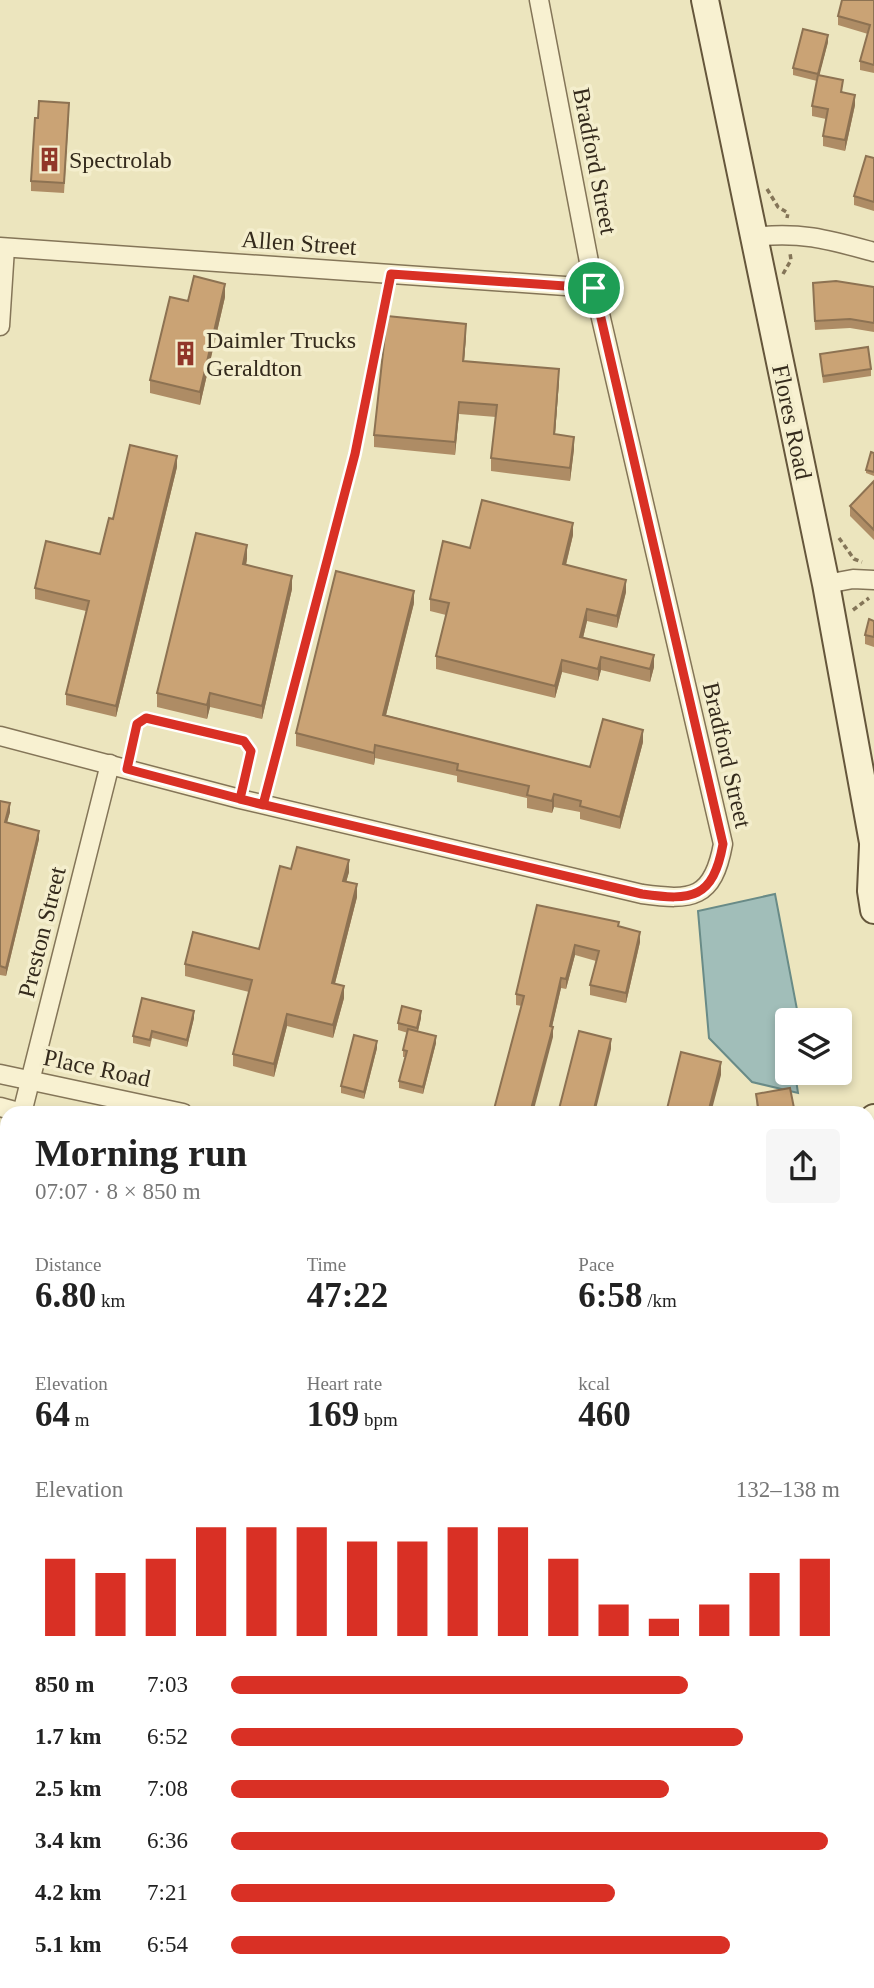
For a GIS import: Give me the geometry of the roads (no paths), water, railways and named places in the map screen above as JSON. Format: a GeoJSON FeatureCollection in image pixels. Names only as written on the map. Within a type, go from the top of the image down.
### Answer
{"type":"FeatureCollection","features":[{"type":"Feature","properties":{"kind":"main road","name":"Flores Road"},"geometry":{"type":"LineString","coordinates":[[705,0],[826,584],[874,847],[871,891],[874,910]]}},
{"type":"Feature","properties":{"kind":"street","name":"Bradford Street"},"geometry":{"type":"LineString","coordinates":[[0,736],[263,805],[642,894],[676,899],[697,895],[709,884],[719,867],[723,844],[594,288],[539,0]]}},
{"type":"Feature","properties":{"kind":"street"},"geometry":{"type":"LineString","coordinates":[[754,237],[785,233],[810,235],[874,252]]}},
{"type":"Feature","properties":{"kind":"street","name":"Allen Street"},"geometry":{"type":"LineString","coordinates":[[2,247],[594,288]]}},
{"type":"Feature","properties":{"kind":"street"},"geometry":{"type":"LineString","coordinates":[[0,326],[2,247]]}},
{"type":"Feature","properties":{"kind":"street"},"geometry":{"type":"LineString","coordinates":[[826,584],[853,579],[874,580]]}},
{"type":"Feature","properties":{"kind":"street","name":"Preston Street"},"geometry":{"type":"LineString","coordinates":[[24,1106],[118,766]]}},
{"type":"Feature","properties":{"kind":"street","name":"Place Road"},"geometry":{"type":"LineString","coordinates":[[0,1074],[148,1106]]}},
{"type":"Feature","properties":{"kind":"lane"},"geometry":{"type":"LineString","coordinates":[[263,805],[355,454],[391,274]]}},
{"type":"Feature","properties":{"kind":"lane"},"geometry":{"type":"LineString","coordinates":[[118,766],[137,724],[146,718],[244,741],[251,751],[240,799]]}},
{"type":"Feature","properties":{"kind":"water"},"geometry":{"type":"Polygon","coordinates":[[[775,894],[797,1008],[775,1008],[775,1085],[797,1085],[798,1093],[752,1082],[709,1038],[698,911],[775,894]]]}},
{"type":"Feature","properties":{"kind":"place","name":"Spectrolab"},"geometry":{"type":"Point","coordinates":[49,160]}},
{"type":"Feature","properties":{"kind":"place","name":"Daimler Trucks Geraldton"},"geometry":{"type":"Point","coordinates":[186,354]}}]}
